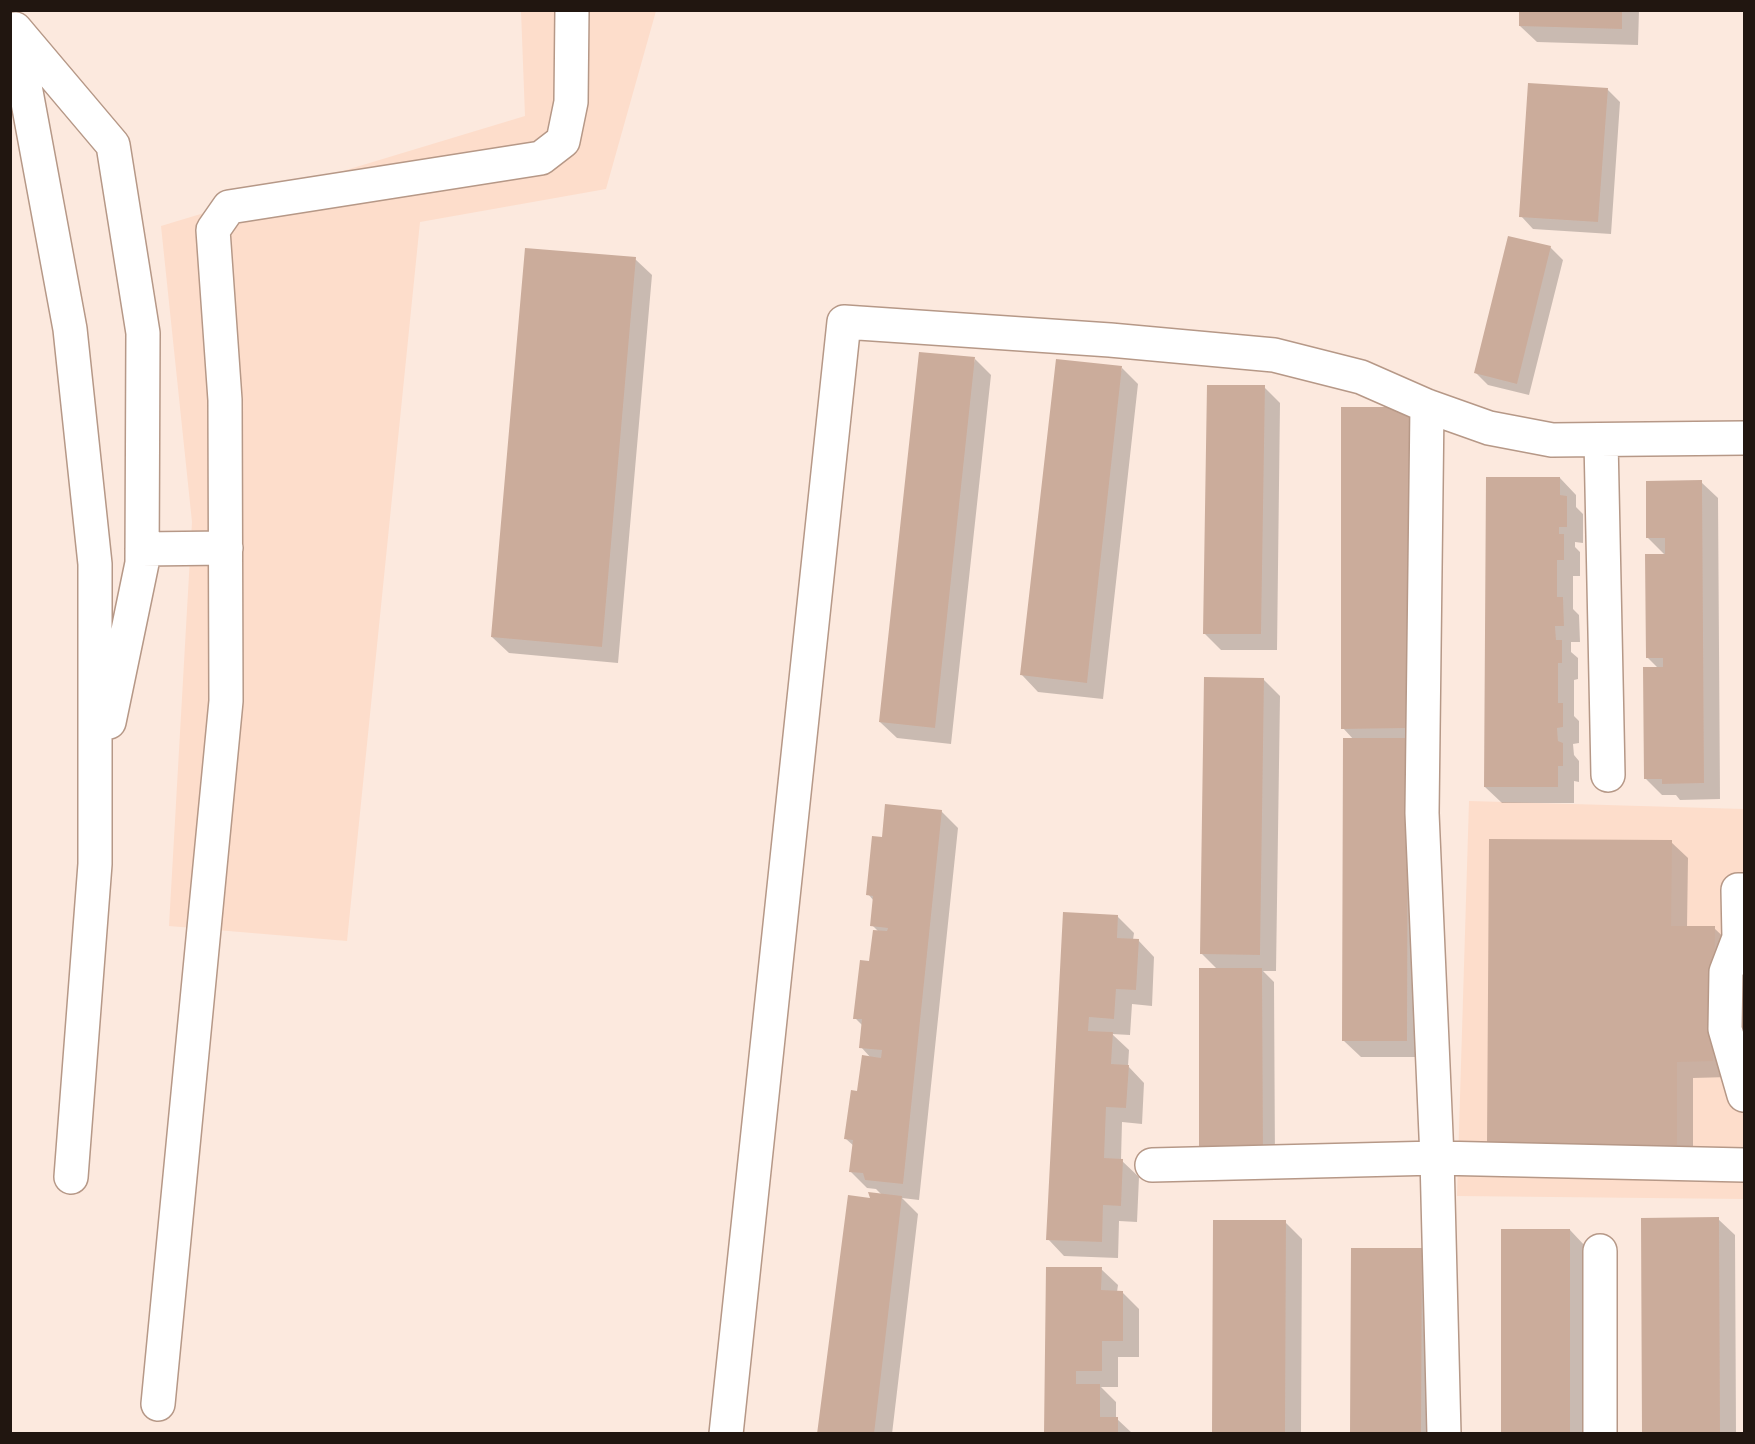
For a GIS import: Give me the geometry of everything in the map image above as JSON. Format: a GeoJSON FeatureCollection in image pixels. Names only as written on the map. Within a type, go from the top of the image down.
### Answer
{"type":"FeatureCollection","features":[{"type":"Feature","properties":{"kind":"street"},"geometry":{"type":"LineString","coordinates":[[158,1404],[226,700],[225,400],[213,230],[229,207],[541,158],[563,141],[571,102],[572,10]]}},
{"type":"Feature","properties":{"kind":"street"},"geometry":{"type":"LineString","coordinates":[[10,24],[113,144],[143,333],[142,563],[95,788]]}},
{"type":"Feature","properties":{"kind":"street"},"geometry":{"type":"LineString","coordinates":[[10,38],[22,70],[70,329],[95,564],[95,864],[71,1177]]}},
{"type":"Feature","properties":{"kind":"street"},"geometry":{"type":"LineString","coordinates":[[726,1434],[844,322],[1110,340],[1274,355],[1361,376],[1427,406],[1489,428],[1552,440],[1744,438]]}},
{"type":"Feature","properties":{"kind":"street"},"geometry":{"type":"LineString","coordinates":[[1427,406],[1422,813],[1437,1158],[1444,1434]]}},
{"type":"Feature","properties":{"kind":"street"},"geometry":{"type":"LineString","coordinates":[[1601,440],[1608,775]]}},
{"type":"Feature","properties":{"kind":"street"},"geometry":{"type":"LineString","coordinates":[[142,549],[226,548]]}},
{"type":"Feature","properties":{"kind":"street"},"geometry":{"type":"LineString","coordinates":[[1744,890],[1738,890],[1738,938],[1726,972],[1725,1029],[1744,1095]]}},
{"type":"Feature","properties":{"kind":"street"},"geometry":{"type":"LineString","coordinates":[[1152,1165],[1437,1158],[1744,1166]]}},
{"type":"Feature","properties":{"kind":"street"},"geometry":{"type":"LineString","coordinates":[[1600,1251],[1600,1434]]}},
{"type":"Feature","properties":{"kind":"shaded area"},"geometry":{"type":"Polygon","coordinates":[[[521,11],[656,11],[606,189],[420,222],[347,941],[169,926],[192,522],[161,226],[525,116],[521,11]]]}},
{"type":"Feature","properties":{"kind":"shaded area"},"geometry":{"type":"Polygon","coordinates":[[[1469,801],[1744,809],[1744,1199],[1457,1196],[1469,801]]]}},
{"type":"Feature","properties":{"kind":"building"},"geometry":{"type":"Polygon","coordinates":[[[1519,10],[1622,10],[1622,29],[1519,26],[1519,10]]]}},
{"type":"Feature","properties":{"kind":"building"},"geometry":{"type":"Polygon","coordinates":[[[1528,83],[1608,88],[1598,222],[1519,217],[1528,83]]]}},
{"type":"Feature","properties":{"kind":"building"},"geometry":{"type":"Polygon","coordinates":[[[1508,236],[1551,246],[1517,384],[1474,373],[1508,236]]]}},
{"type":"Feature","properties":{"kind":"building"},"geometry":{"type":"Polygon","coordinates":[[[525,248],[636,257],[602,647],[491,637],[525,248]]]}},
{"type":"Feature","properties":{"kind":"building"},"geometry":{"type":"Polygon","coordinates":[[[919,352],[975,357],[935,728],[879,722],[919,352]]]}},
{"type":"Feature","properties":{"kind":"building"},"geometry":{"type":"Polygon","coordinates":[[[1056,359],[1122,366],[1087,683],[1020,675],[1056,359]]]}},
{"type":"Feature","properties":{"kind":"building"},"geometry":{"type":"Polygon","coordinates":[[[1207,385],[1265,385],[1261,634],[1203,634],[1207,385]]]}},
{"type":"Feature","properties":{"kind":"building"},"geometry":{"type":"Polygon","coordinates":[[[1341,407],[1409,407],[1410,728],[1341,729],[1341,407]]]}},
{"type":"Feature","properties":{"kind":"building"},"geometry":{"type":"Polygon","coordinates":[[[1486,477],[1560,477],[1560,495],[1567,496],[1567,527],[1559,527],[1559,534],[1564,534],[1564,560],[1557,560],[1557,597],[1563,597],[1564,626],[1555,626],[1556,640],[1562,640],[1562,663],[1558,663],[1558,703],[1563,703],[1563,727],[1557,728],[1558,741],[1563,743],[1563,766],[1558,766],[1558,787],[1484,787],[1486,477]]]}},
{"type":"Feature","properties":{"kind":"building"},"geometry":{"type":"Polygon","coordinates":[[[1702,480],[1704,783],[1662,784],[1662,779],[1644,779],[1643,667],[1663,667],[1663,658],[1646,658],[1645,554],[1665,554],[1665,538],[1646,538],[1646,481],[1702,480]]]}},
{"type":"Feature","properties":{"kind":"building"},"geometry":{"type":"Polygon","coordinates":[[[1204,677],[1264,678],[1260,955],[1200,954],[1204,677]]]}},
{"type":"Feature","properties":{"kind":"building"},"geometry":{"type":"Polygon","coordinates":[[[1343,738],[1408,738],[1407,1041],[1342,1041],[1343,738]]]}},
{"type":"Feature","properties":{"kind":"building"},"geometry":{"type":"Polygon","coordinates":[[[885,804],[942,810],[903,1184],[865,1180],[863,1173],[849,1172],[853,1140],[844,1139],[851,1090],[857,1091],[862,1055],[881,1058],[882,1050],[859,1048],[862,1019],[853,1019],[860,960],[869,961],[873,930],[887,931],[888,928],[870,926],[873,896],[866,895],[872,836],[882,837],[885,804]]]}},
{"type":"Feature","properties":{"kind":"building"},"geometry":{"type":"Polygon","coordinates":[[[1489,839],[1672,840],[1671,926],[1715,926],[1713,1061],[1677,1062],[1677,1145],[1487,1144],[1489,839]]]}},
{"type":"Feature","properties":{"kind":"building"},"geometry":{"type":"Polygon","coordinates":[[[1063,912],[1118,915],[1117,938],[1139,939],[1136,990],[1116,989],[1114,1019],[1089,1017],[1088,1031],[1113,1032],[1111,1064],[1129,1065],[1126,1108],[1106,1107],[1104,1158],[1123,1159],[1121,1206],[1103,1205],[1102,1242],[1046,1240],[1063,912]]]}},
{"type":"Feature","properties":{"kind":"building"},"geometry":{"type":"Polygon","coordinates":[[[1199,968],[1262,968],[1263,1152],[1199,1152],[1199,968]]]}},
{"type":"Feature","properties":{"kind":"building"},"geometry":{"type":"Polygon","coordinates":[[[868,1192],[902,1196],[874,1434],[817,1434],[848,1195],[870,1198],[868,1192]]]}},
{"type":"Feature","properties":{"kind":"building"},"geometry":{"type":"Polygon","coordinates":[[[1719,1217],[1720,1434],[1642,1434],[1641,1218],[1719,1217]]]}},
{"type":"Feature","properties":{"kind":"building"},"geometry":{"type":"Polygon","coordinates":[[[1213,1220],[1286,1220],[1285,1434],[1212,1434],[1213,1220]]]}},
{"type":"Feature","properties":{"kind":"building"},"geometry":{"type":"Polygon","coordinates":[[[1501,1229],[1570,1229],[1570,1434],[1501,1434],[1501,1229]]]}},
{"type":"Feature","properties":{"kind":"building"},"geometry":{"type":"Polygon","coordinates":[[[1351,1248],[1422,1248],[1421,1434],[1350,1434],[1351,1248]]]}},
{"type":"Feature","properties":{"kind":"building"},"geometry":{"type":"Polygon","coordinates":[[[1046,1267],[1102,1267],[1101,1290],[1123,1291],[1123,1341],[1102,1341],[1102,1371],[1076,1371],[1076,1384],[1100,1384],[1100,1417],[1118,1417],[1118,1434],[1044,1434],[1046,1267]]]}}]}
